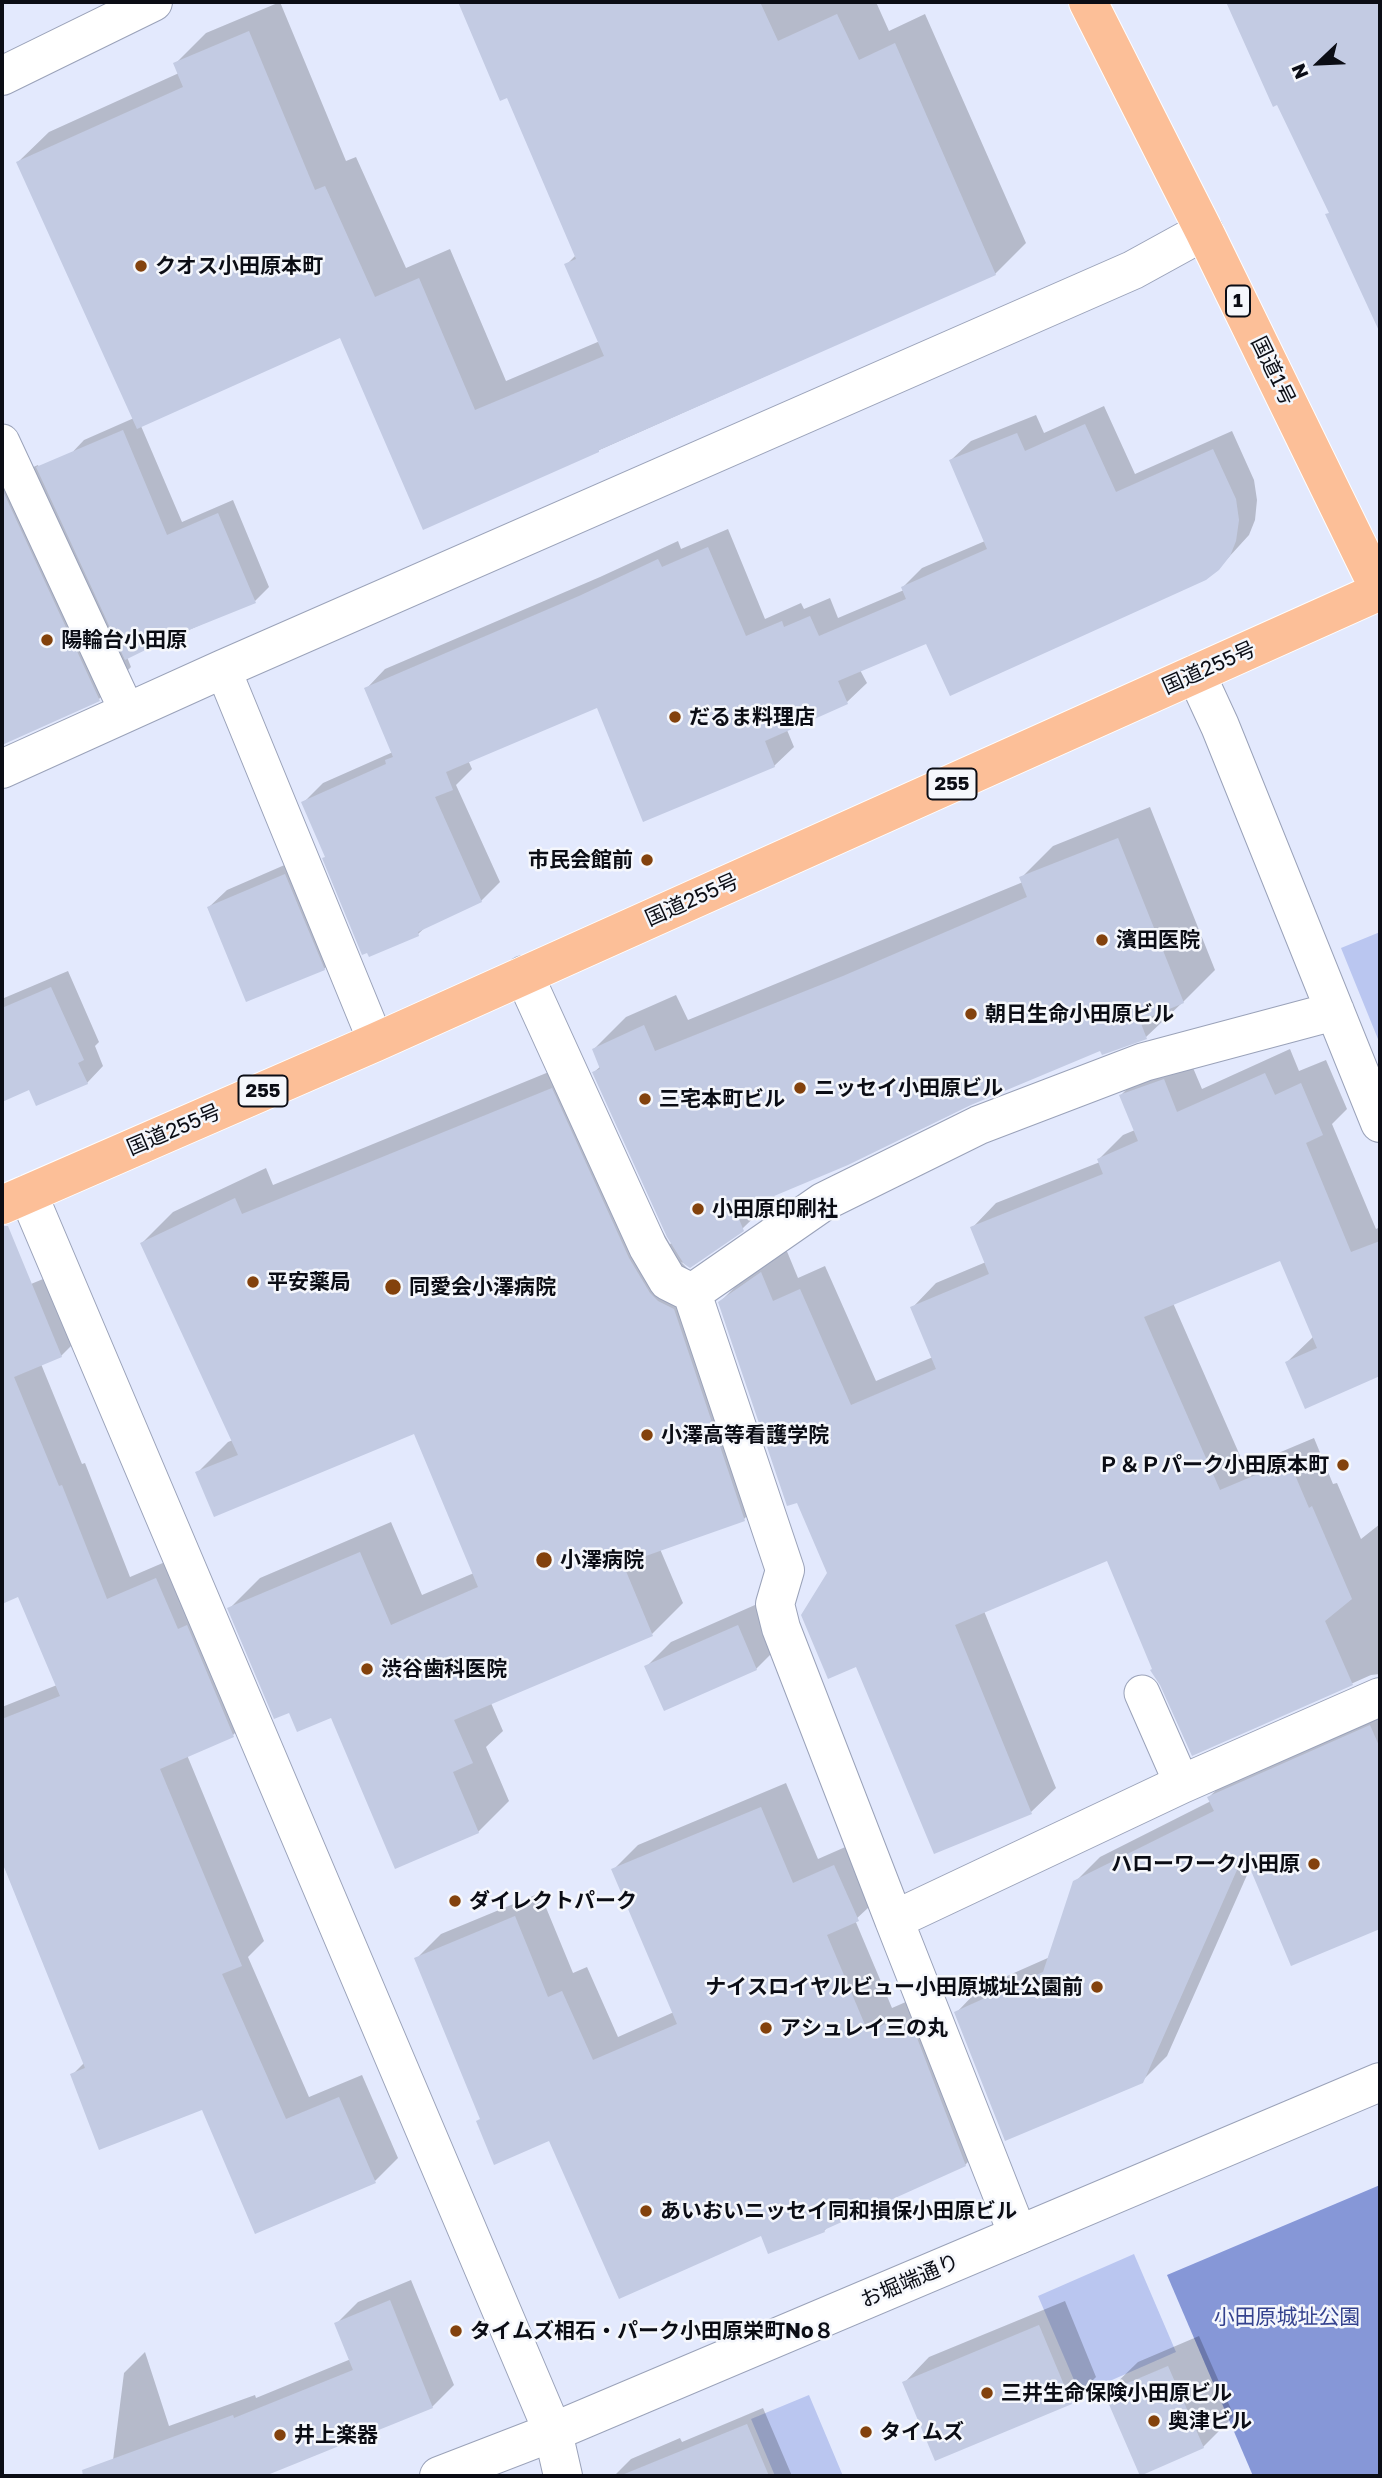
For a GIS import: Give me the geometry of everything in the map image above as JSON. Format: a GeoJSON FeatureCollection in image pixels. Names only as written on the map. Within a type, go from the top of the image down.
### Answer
{"type":"FeatureCollection","features":[{"type":"Feature","properties":{"kind":"highway","name":"国道1号"},"geometry":{"type":"LineString","coordinates":[[1099,5],[1204,230],[1380,591]]}},
{"type":"Feature","properties":{"kind":"highway","name":"国道255号"},"geometry":{"type":"LineString","coordinates":[[15,1199],[376,1042],[1380,591]]}},
{"type":"Feature","properties":{"kind":"street"},"geometry":{"type":"LineString","coordinates":[[2,76],[153,2]]}},
{"type":"Feature","properties":{"kind":"street"},"geometry":{"type":"LineString","coordinates":[[2,769],[223,668],[1133,270],[1204,230]]}},
{"type":"Feature","properties":{"kind":"street"},"geometry":{"type":"LineString","coordinates":[[1196,674],[1220,726],[1380,1123]]}},
{"type":"Feature","properties":{"kind":"street"},"geometry":{"type":"LineString","coordinates":[[524,975],[648,1247],[668,1280],[692,1293],[786,1570],[775,1604],[781,1628],[1018,2235]]}},
{"type":"Feature","properties":{"kind":"street"},"geometry":{"type":"LineString","coordinates":[[692,1293],[823,1202],[979,1125],[1144,1062],[1335,1011]]}},
{"type":"Feature","properties":{"kind":"street"},"geometry":{"type":"LineString","coordinates":[[15,1199],[553,2432],[563,2476]]}},
{"type":"Feature","properties":{"kind":"street"},"geometry":{"type":"LineString","coordinates":[[894,1920],[1182,1784],[1380,1697]]}},
{"type":"Feature","properties":{"kind":"street","name":"お堀端通り"},"geometry":{"type":"LineString","coordinates":[[439,2476],[553,2432],[1380,2082]]}},
{"type":"Feature","properties":{"kind":"lane"},"geometry":{"type":"LineString","coordinates":[[2,442],[127,711]]}},
{"type":"Feature","properties":{"kind":"lane"},"geometry":{"type":"LineString","coordinates":[[223,668],[376,1042]]}},
{"type":"Feature","properties":{"kind":"lane"},"geometry":{"type":"LineString","coordinates":[[1142,1693],[1182,1784]]}},
{"type":"Feature","properties":{"kind":"shaded area"},"geometry":{"type":"Polygon","coordinates":[[[1380,932],[1380,1044],[1341,948],[1380,932]]]}},
{"type":"Feature","properties":{"kind":"shaded area","name":"小田原城址公園"},"geometry":{"type":"Polygon","coordinates":[[[1380,2185],[1380,2476],[1253,2476],[1167,2275],[1380,2185]]]}},
{"type":"Feature","properties":{"kind":"shaded area"},"geometry":{"type":"Polygon","coordinates":[[[1134,2254],[1176,2352],[1080,2394],[1038,2296],[1134,2254]]]}},
{"type":"Feature","properties":{"kind":"shaded area"},"geometry":{"type":"Polygon","coordinates":[[[809,2395],[843,2476],[775,2476],[751,2419],[809,2395]]]}},
{"type":"Feature","properties":{"kind":"building"},"geometry":{"type":"Polygon","coordinates":[[[458,2],[760,2],[778,41],[837,14],[859,60],[895,43],[996,275],[423,530],[340,338],[137,429],[16,162],[183,87],[173,63],[249,31],[315,190],[325,186],[375,297],[419,278],[475,410],[604,356],[564,264],[576,259],[507,98],[500,101],[458,2]]]}},
{"type":"Feature","properties":{"kind":"building"},"geometry":{"type":"Polygon","coordinates":[[[1226,2],[1380,2],[1380,333],[1325,214],[1329,213],[1277,105],[1273,107],[1226,2]]]}},
{"type":"Feature","properties":{"kind":"building"},"geometry":{"type":"Polygon","coordinates":[[[1085,424],[1116,492],[1213,449],[1236,499],[1239,520],[1236,541],[1230,556],[1219,570],[1206,580],[950,696],[926,644],[838,681],[848,704],[765,741],[775,767],[643,822],[597,708],[446,772],[453,790],[435,797],[482,902],[418,932],[419,936],[369,957],[367,953],[362,955],[301,802],[386,764],[385,760],[393,757],[364,688],[579,596],[658,559],[662,567],[708,547],[746,636],[782,621],[784,627],[810,616],[819,636],[906,599],[901,587],[987,549],[949,460],[1017,433],[1025,451],[1085,424]]]}},
{"type":"Feature","properties":{"kind":"building"},"geometry":{"type":"Polygon","coordinates":[[[123,430],[167,535],[218,513],[256,603],[174,636],[125,660],[36,467],[123,430]]]}},
{"type":"Feature","properties":{"kind":"building","name":"陽輪台小田原"},"geometry":{"type":"Polygon","coordinates":[[[2,489],[100,701],[2,745],[2,489]]]}},
{"type":"Feature","properties":{"kind":"building"},"geometry":{"type":"Polygon","coordinates":[[[1118,838],[1184,1003],[1140,1021],[1147,1039],[1102,1055],[1100,1051],[971,1105],[848,1165],[736,1212],[744,1231],[690,1268],[684,1264],[667,1237],[592,1072],[600,1069],[592,1049],[644,1025],[655,1051],[843,976],[1027,897],[1019,877],[1118,838]]]}},
{"type":"Feature","properties":{"kind":"building"},"geometry":{"type":"Polygon","coordinates":[[[285,874],[325,970],[246,1002],[207,907],[285,874]]]}},
{"type":"Feature","properties":{"kind":"building"},"geometry":{"type":"Polygon","coordinates":[[[51,987],[84,1060],[78,1063],[88,1084],[36,1106],[29,1090],[2,1102],[2,1008],[51,987]]]}},
{"type":"Feature","properties":{"kind":"building"},"geometry":{"type":"Polygon","coordinates":[[[1265,1073],[1275,1095],[1301,1083],[1323,1135],[1306,1143],[1351,1252],[1380,1241],[1380,1376],[1305,1409],[1285,1362],[1317,1348],[1280,1261],[1144,1317],[1220,1490],[1289,1461],[1309,1508],[1312,1506],[1352,1599],[1325,1621],[1353,1685],[1192,1756],[1160,1685],[1150,1670],[1152,1669],[1107,1561],[955,1625],[1032,1814],[934,1854],[856,1667],[828,1679],[801,1615],[827,1573],[797,1503],[787,1506],[718,1302],[761,1272],[773,1301],[800,1289],[851,1405],[936,1369],[910,1307],[989,1274],[970,1227],[1103,1174],[1097,1159],[1138,1141],[1119,1095],[1164,1079],[1177,1112],[1265,1073]]]}},
{"type":"Feature","properties":{"kind":"building"},"geometry":{"type":"Polygon","coordinates":[[[552,1088],[629,1258],[650,1293],[658,1301],[674,1309],[745,1521],[623,1564],[653,1636],[454,1720],[473,1763],[453,1772],[479,1833],[395,1869],[331,1718],[297,1732],[289,1713],[274,1719],[227,1608],[360,1552],[391,1625],[478,1587],[414,1434],[214,1517],[195,1472],[238,1455],[140,1243],[235,1198],[242,1214],[552,1088]]]}},
{"type":"Feature","properties":{"kind":"building"},"geometry":{"type":"Polygon","coordinates":[[[2,1226],[8,1226],[62,1357],[14,1377],[59,1486],[62,1485],[107,1599],[156,1578],[178,1629],[187,1625],[234,1737],[160,1769],[242,1966],[222,1974],[286,2119],[339,2097],[376,2183],[255,2234],[202,2110],[99,2150],[70,2074],[85,2068],[2,1862],[2,1719],[60,1696],[18,1597],[2,1604],[2,1226]]]}},
{"type":"Feature","properties":{"kind":"building"},"geometry":{"type":"Polygon","coordinates":[[[738,1625],[757,1670],[664,1711],[644,1666],[738,1625]]]}},
{"type":"Feature","properties":{"kind":"building"},"geometry":{"type":"Polygon","coordinates":[[[1370,1725],[1380,1748],[1380,1929],[1291,1966],[1244,1854],[1143,2083],[1005,2141],[954,2012],[1043,1972],[1073,1881],[1214,1811],[1207,1797],[1370,1725]]]}},
{"type":"Feature","properties":{"kind":"building"},"geometry":{"type":"Polygon","coordinates":[[[761,1807],[793,1883],[834,1865],[859,1921],[827,1935],[868,2032],[899,2018],[906,2034],[914,2030],[966,2166],[824,2230],[825,2232],[768,2254],[761,2236],[619,2299],[549,2141],[494,2165],[476,2121],[480,2119],[414,1958],[515,1916],[548,1997],[562,1991],[593,2060],[677,2024],[611,1869],[761,1807]]]}},
{"type":"Feature","properties":{"kind":"building"},"geometry":{"type":"Polygon","coordinates":[[[390,2300],[433,2408],[265,2476],[83,2476],[82,2470],[233,2415],[234,2418],[353,2370],[334,2323],[390,2300]]]}},
{"type":"Feature","properties":{"kind":"building","name":"三井生命保険小田原ビル"},"geometry":{"type":"Polygon","coordinates":[[[1039,2325],[1072,2404],[935,2461],[902,2382],[1039,2325]]]}},
{"type":"Feature","properties":{"kind":"building","name":"奥津ビル"},"geometry":{"type":"Polygon","coordinates":[[[1168,2366],[1204,2448],[1140,2476],[1104,2393],[1168,2366]]]}},
{"type":"Feature","properties":{"kind":"building"},"geometry":{"type":"Polygon","coordinates":[[[747,2424],[769,2476],[622,2475],[747,2424]]]}},
{"type":"Feature","properties":{"kind":"place","name":"クオス小田原本町"},"geometry":{"type":"Point","coordinates":[141,266]}},
{"type":"Feature","properties":{"kind":"place","name":"陽輪台小田原"},"geometry":{"type":"Point","coordinates":[47,640]}},
{"type":"Feature","properties":{"kind":"place","name":"だるま料理店"},"geometry":{"type":"Point","coordinates":[675,717]}},
{"type":"Feature","properties":{"kind":"place","name":"市民会館前"},"geometry":{"type":"Point","coordinates":[647,860]}},
{"type":"Feature","properties":{"kind":"place","name":"濱田医院"},"geometry":{"type":"Point","coordinates":[1102,940]}},
{"type":"Feature","properties":{"kind":"place","name":"朝日生命小田原ビル"},"geometry":{"type":"Point","coordinates":[971,1014]}},
{"type":"Feature","properties":{"kind":"place","name":"ニッセイ小田原ビル"},"geometry":{"type":"Point","coordinates":[800,1088]}},
{"type":"Feature","properties":{"kind":"place","name":"三宅本町ビル"},"geometry":{"type":"Point","coordinates":[645,1099]}},
{"type":"Feature","properties":{"kind":"place","name":"小田原印刷社"},"geometry":{"type":"Point","coordinates":[698,1209]}},
{"type":"Feature","properties":{"kind":"place","name":"平安薬局"},"geometry":{"type":"Point","coordinates":[253,1282]}},
{"type":"Feature","properties":{"kind":"place","name":"同愛会小澤病院"},"geometry":{"type":"Point","coordinates":[393,1287]}},
{"type":"Feature","properties":{"kind":"place","name":"小澤高等看護学院"},"geometry":{"type":"Point","coordinates":[647,1435]}},
{"type":"Feature","properties":{"kind":"place","name":"Ｐ＆Ｐパーク小田原本町"},"geometry":{"type":"Point","coordinates":[1343,1465]}},
{"type":"Feature","properties":{"kind":"place","name":"小澤病院"},"geometry":{"type":"Point","coordinates":[544,1560]}},
{"type":"Feature","properties":{"kind":"place","name":"渋谷歯科医院"},"geometry":{"type":"Point","coordinates":[367,1669]}},
{"type":"Feature","properties":{"kind":"place","name":"ハローワーク小田原"},"geometry":{"type":"Point","coordinates":[1314,1864]}},
{"type":"Feature","properties":{"kind":"place","name":"ダイレクトパーク"},"geometry":{"type":"Point","coordinates":[455,1901]}},
{"type":"Feature","properties":{"kind":"place","name":"ナイスロイヤルビュー小田原城址公園前"},"geometry":{"type":"Point","coordinates":[1097,1987]}},
{"type":"Feature","properties":{"kind":"place","name":"アシュレイ三の丸"},"geometry":{"type":"Point","coordinates":[766,2028]}},
{"type":"Feature","properties":{"kind":"place","name":"あいおいニッセイ同和損保小田原ビル"},"geometry":{"type":"Point","coordinates":[646,2211]}},
{"type":"Feature","properties":{"kind":"place","name":"タイムズ相石・パーク小田原栄町No８"},"geometry":{"type":"Point","coordinates":[456,2331]}},
{"type":"Feature","properties":{"kind":"place","name":"三井生命保険小田原ビル"},"geometry":{"type":"Point","coordinates":[987,2393]}},
{"type":"Feature","properties":{"kind":"place","name":"奥津ビル"},"geometry":{"type":"Point","coordinates":[1154,2421]}},
{"type":"Feature","properties":{"kind":"place","name":"タイムズ"},"geometry":{"type":"Point","coordinates":[866,2432]}},
{"type":"Feature","properties":{"kind":"place","name":"井上楽器"},"geometry":{"type":"Point","coordinates":[280,2435]}}]}
